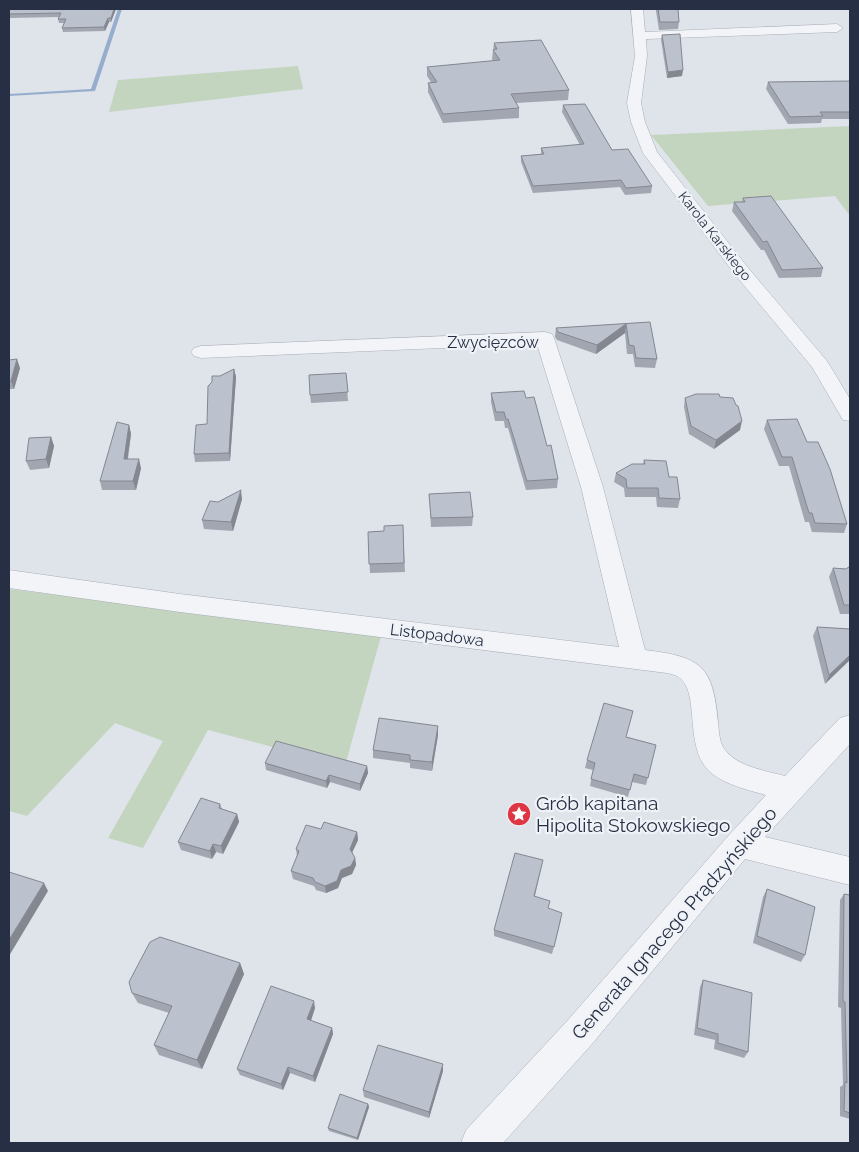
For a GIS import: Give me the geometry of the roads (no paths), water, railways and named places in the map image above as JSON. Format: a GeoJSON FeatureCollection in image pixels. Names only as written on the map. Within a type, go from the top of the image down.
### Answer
{"type":"FeatureCollection","features":[{"type":"Feature","properties":{"kind":"street","name":"Karola Karskiego"},"geometry":{"type":"LineString","coordinates":[[637,9],[641,56],[634,103],[638,122],[650,153],[743,274],[820,365],[850,415]]}},
{"type":"Feature","properties":{"kind":"street"},"geometry":{"type":"LineString","coordinates":[[640,36],[837,28]]}},
{"type":"Feature","properties":{"kind":"street","name":"Zwycięzców"},"geometry":{"type":"LineString","coordinates":[[201,352],[545,338],[592,487],[635,659]]}},
{"type":"Feature","properties":{"kind":"street","name":"Listopadowa"},"geometry":{"type":"LineString","coordinates":[[9,579],[180,603],[667,663],[690,671],[701,691],[709,751],[718,762],[732,770],[790,790]]}},
{"type":"Feature","properties":{"kind":"street","name":"Generała Ignacego Prądzyńskiego"},"geometry":{"type":"LineString","coordinates":[[479,1143],[580,1032],[739,844],[850,726]]}},
{"type":"Feature","properties":{"kind":"street"},"geometry":{"type":"LineString","coordinates":[[739,844],[850,871]]}},
{"type":"Feature","properties":{"kind":"waterway"},"geometry":{"type":"LineString","coordinates":[[9,95],[93,90],[120,9]]}},
{"type":"Feature","properties":{"kind":"place","name":"Grób kapitana Hipolita Stokowskiego"},"geometry":{"type":"Point","coordinates":[519,814]}}]}
